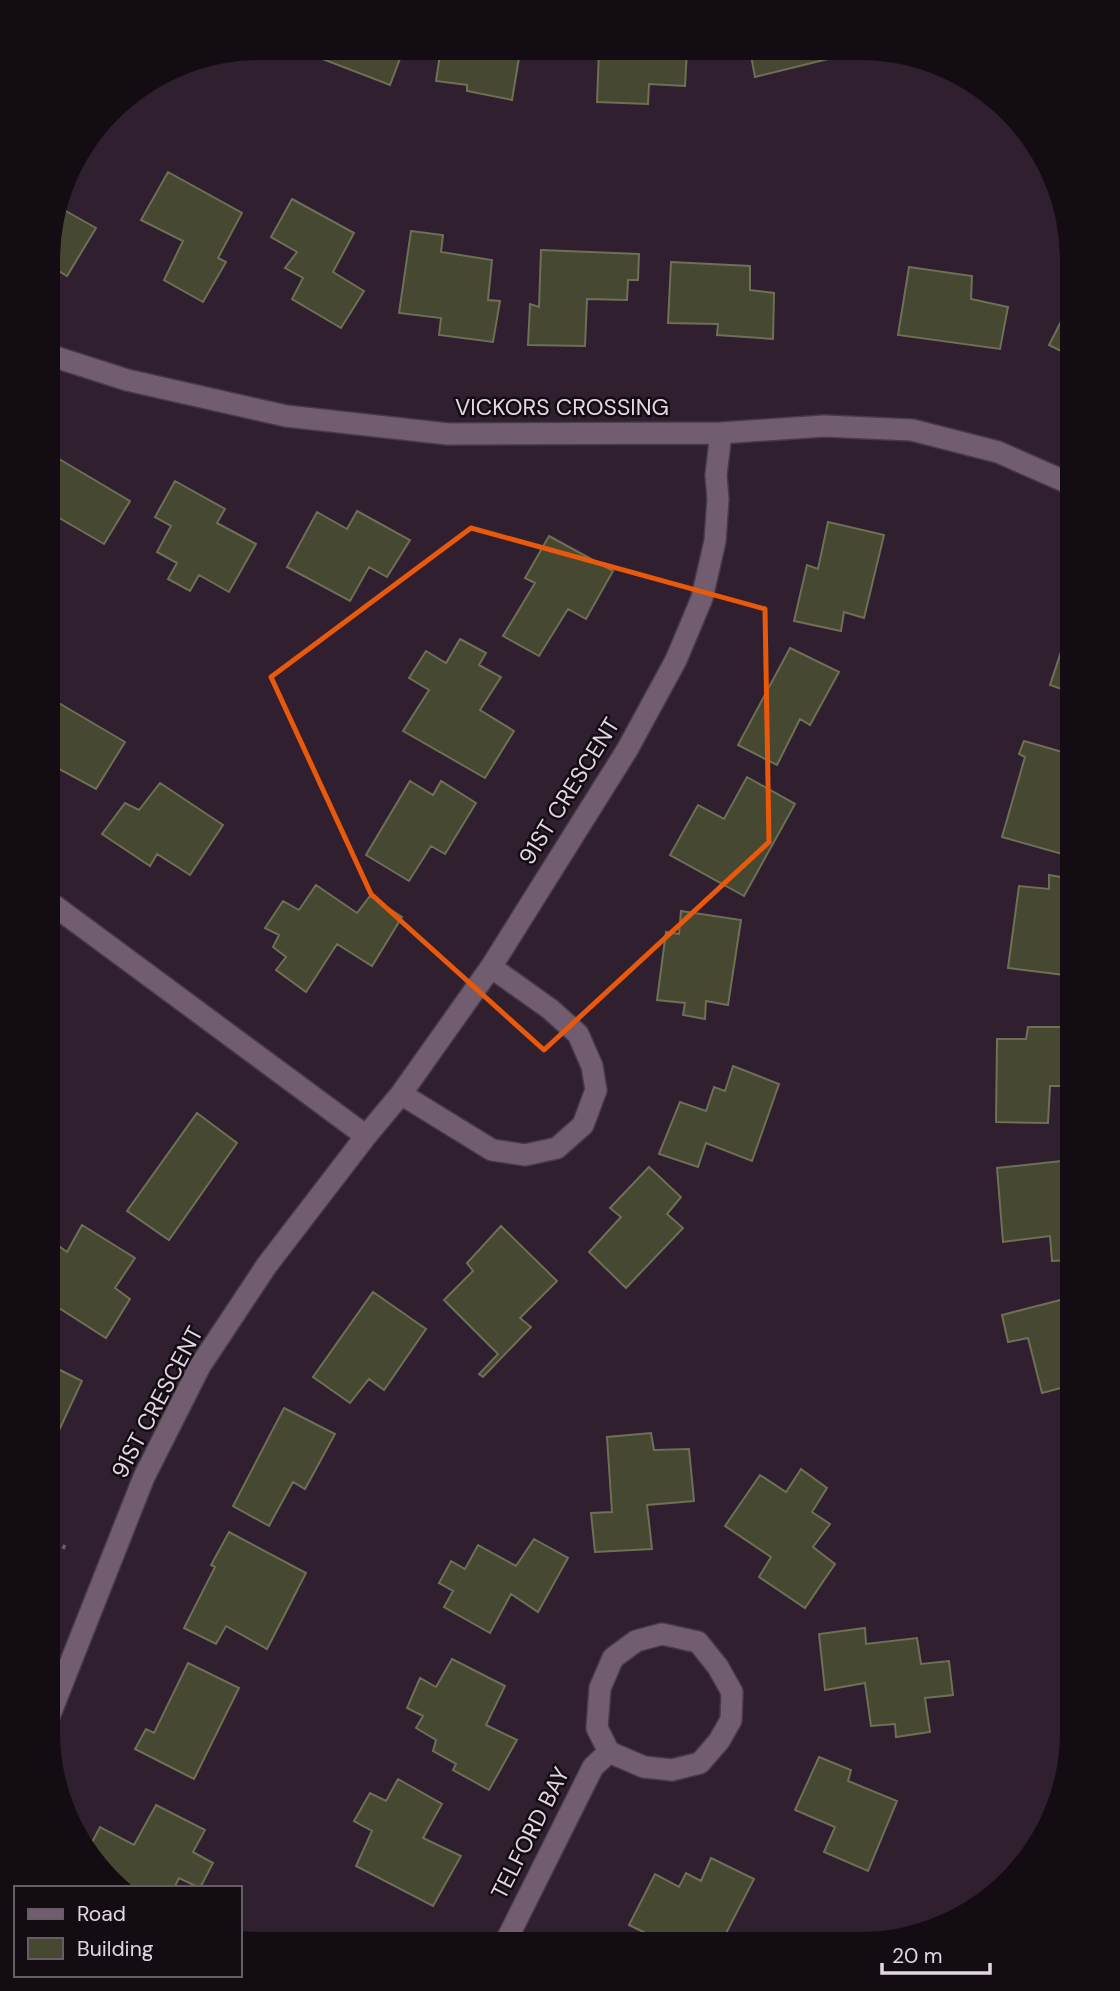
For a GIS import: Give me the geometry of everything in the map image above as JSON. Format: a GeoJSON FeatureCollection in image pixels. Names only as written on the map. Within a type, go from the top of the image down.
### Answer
{"type":"FeatureCollection","features":[{"type":"Feature","properties":{"kind":"street","name":"VICKORS CROSSING"},"geometry":{"type":"LineString","coordinates":[[60,358],[154,386],[286,416],[448,434],[721,433],[824,426],[912,430],[998,452],[1060,479]]}},
{"type":"Feature","properties":{"kind":"street","name":"91ST CRESCENT"},"geometry":{"type":"LineString","coordinates":[[60,1689],[144,1477],[200,1366],[267,1265],[401,1094],[491,967],[627,750],[676,660],[702,598],[715,541],[718,499],[716,475],[721,433]]}},
{"type":"Feature","properties":{"kind":"street"},"geometry":{"type":"LineString","coordinates":[[60,915],[366,1136]]}},
{"type":"Feature","properties":{"kind":"street"},"geometry":{"type":"LineString","coordinates":[[401,1094],[492,1150],[526,1155],[557,1148],[583,1125],[596,1090],[592,1066],[578,1034],[550,1009],[491,967]]}},
{"type":"Feature","properties":{"kind":"street"},"geometry":{"type":"LineString","coordinates":[[662,1634],[698,1642],[718,1667],[732,1692],[731,1720],[719,1741],[700,1763],[673,1770],[643,1767],[609,1752],[597,1728],[600,1688],[613,1658],[636,1641],[662,1634]]}},
{"type":"Feature","properties":{"kind":"street","name":"TELFORD BAY"},"geometry":{"type":"LineString","coordinates":[[510,1932],[593,1767],[609,1752]]}},
{"type":"Feature","properties":{"kind":"path"},"geometry":{"type":"LineString","coordinates":[[60,1545],[68,1549]]}},
{"type":"Feature","properties":{"kind":"highlighted area"},"geometry":{"type":"Polygon","coordinates":[[[471,528],[765,609],[769,842],[544,1050],[371,894],[271,677],[471,528]]]}},
{"type":"Feature","properties":{"kind":"building"},"geometry":{"type":"Polygon","coordinates":[[[325,60],[399,60],[390,85],[325,60]]]}},
{"type":"Feature","properties":{"kind":"building"},"geometry":{"type":"Polygon","coordinates":[[[439,60],[519,60],[512,100],[467,91],[467,85],[436,81],[439,60]]]}},
{"type":"Feature","properties":{"kind":"building"},"geometry":{"type":"Polygon","coordinates":[[[599,60],[686,60],[685,86],[649,84],[648,104],[597,102],[599,60]]]}},
{"type":"Feature","properties":{"kind":"building"},"geometry":{"type":"Polygon","coordinates":[[[752,60],[824,60],[755,77],[752,60]]]}},
{"type":"Feature","properties":{"kind":"building"},"geometry":{"type":"Polygon","coordinates":[[[168,172],[242,213],[218,258],[226,262],[203,302],[164,280],[183,241],[141,220],[168,172]]]}},
{"type":"Feature","properties":{"kind":"building"},"geometry":{"type":"Polygon","coordinates":[[[292,199],[354,233],[333,272],[364,291],[341,328],[292,299],[303,278],[285,268],[297,252],[271,237],[292,199]]]}},
{"type":"Feature","properties":{"kind":"building"},"geometry":{"type":"Polygon","coordinates":[[[65,211],[96,228],[67,276],[60,272],[61,234],[65,211]]]}},
{"type":"Feature","properties":{"kind":"building"},"geometry":{"type":"Polygon","coordinates":[[[411,231],[443,235],[441,252],[492,260],[488,300],[500,301],[493,342],[439,335],[441,318],[399,313],[411,231]]]}},
{"type":"Feature","properties":{"kind":"building"},"geometry":{"type":"Polygon","coordinates":[[[541,250],[639,254],[638,280],[628,280],[627,300],[587,299],[585,346],[528,345],[530,304],[539,307],[541,250]]]}},
{"type":"Feature","properties":{"kind":"building"},"geometry":{"type":"Polygon","coordinates":[[[671,262],[750,266],[750,290],[774,293],[773,339],[717,335],[718,324],[668,323],[671,262]]]}},
{"type":"Feature","properties":{"kind":"building"},"geometry":{"type":"Polygon","coordinates":[[[909,267],[972,276],[971,299],[1008,307],[1000,349],[898,335],[909,267]]]}},
{"type":"Feature","properties":{"kind":"building"},"geometry":{"type":"Polygon","coordinates":[[[1060,323],[1060,350],[1049,345],[1060,323]]]}},
{"type":"Feature","properties":{"kind":"building"},"geometry":{"type":"Polygon","coordinates":[[[60,460],[130,501],[104,544],[60,518],[60,460]]]}},
{"type":"Feature","properties":{"kind":"building"},"geometry":{"type":"Polygon","coordinates":[[[175,481],[225,509],[217,523],[256,544],[229,592],[199,575],[190,591],[168,579],[177,563],[157,552],[171,526],[155,517],[175,481]]]}},
{"type":"Feature","properties":{"kind":"building"},"geometry":{"type":"Polygon","coordinates":[[[357,511],[410,540],[387,577],[369,567],[350,601],[287,567],[317,512],[347,529],[357,511]]]}},
{"type":"Feature","properties":{"kind":"building"},"geometry":{"type":"Polygon","coordinates":[[[828,522],[884,535],[864,618],[844,612],[841,631],[794,621],[807,565],[818,569],[828,522]]]}},
{"type":"Feature","properties":{"kind":"building"},"geometry":{"type":"Polygon","coordinates":[[[549,536],[613,571],[586,619],[568,609],[539,656],[503,636],[535,583],[525,578],[549,536]]]}},
{"type":"Feature","properties":{"kind":"building"},"geometry":{"type":"Polygon","coordinates":[[[460,639],[486,653],[479,665],[501,677],[480,710],[514,731],[485,778],[403,731],[429,690],[409,678],[426,651],[446,663],[460,639]]]}},
{"type":"Feature","properties":{"kind":"building"},"geometry":{"type":"Polygon","coordinates":[[[790,648],[839,672],[810,725],[800,719],[777,765],[738,745],[790,648]]]}},
{"type":"Feature","properties":{"kind":"building"},"geometry":{"type":"Polygon","coordinates":[[[1060,655],[1060,688],[1050,685],[1060,655]]]}},
{"type":"Feature","properties":{"kind":"building"},"geometry":{"type":"Polygon","coordinates":[[[60,704],[125,742],[96,789],[60,769],[60,704]]]}},
{"type":"Feature","properties":{"kind":"building"},"geometry":{"type":"Polygon","coordinates":[[[1024,741],[1060,751],[1060,853],[1002,837],[1025,757],[1019,754],[1024,741]]]}},
{"type":"Feature","properties":{"kind":"building"},"geometry":{"type":"Polygon","coordinates":[[[747,777],[795,804],[744,896],[670,855],[698,805],[724,819],[747,777]]]}},
{"type":"Feature","properties":{"kind":"building"},"geometry":{"type":"Polygon","coordinates":[[[410,781],[433,795],[441,781],[476,803],[445,854],[431,846],[409,881],[366,855],[410,781]]]}},
{"type":"Feature","properties":{"kind":"building"},"geometry":{"type":"Polygon","coordinates":[[[160,783],[223,825],[190,875],[157,854],[150,866],[102,834],[125,803],[139,810],[160,783]]]}},
{"type":"Feature","properties":{"kind":"building"},"geometry":{"type":"Polygon","coordinates":[[[1049,875],[1060,877],[1060,974],[1008,968],[1019,886],[1049,889],[1049,875]]]}},
{"type":"Feature","properties":{"kind":"building"},"geometry":{"type":"Polygon","coordinates":[[[316,885],[357,913],[370,896],[402,917],[372,966],[337,944],[306,992],[276,970],[286,957],[273,947],[279,935],[265,928],[283,901],[299,910],[316,885]]]}},
{"type":"Feature","properties":{"kind":"building"},"geometry":{"type":"Polygon","coordinates":[[[681,911],[741,920],[728,1005],[706,1001],[705,1019],[683,1015],[685,1003],[657,1000],[666,932],[679,934],[681,911]]]}},
{"type":"Feature","properties":{"kind":"building"},"geometry":{"type":"Polygon","coordinates":[[[1028,1027],[1060,1027],[1060,1086],[1050,1086],[1048,1123],[996,1122],[997,1039],[1026,1039],[1028,1027]]]}},
{"type":"Feature","properties":{"kind":"building"},"geometry":{"type":"Polygon","coordinates":[[[733,1066],[779,1084],[752,1161],[706,1143],[698,1167],[659,1154],[680,1102],[706,1111],[714,1087],[725,1091],[733,1066]]]}},
{"type":"Feature","properties":{"kind":"building"},"geometry":{"type":"Polygon","coordinates":[[[197,1113],[237,1143],[169,1240],[127,1211],[197,1113]]]}},
{"type":"Feature","properties":{"kind":"building"},"geometry":{"type":"Polygon","coordinates":[[[1060,1161],[1060,1261],[1052,1261],[1050,1236],[1003,1242],[997,1168],[1060,1161]]]}},
{"type":"Feature","properties":{"kind":"building"},"geometry":{"type":"Polygon","coordinates":[[[649,1167],[681,1197],[667,1214],[683,1228],[626,1288],[589,1252],[621,1217],[610,1208],[649,1167]]]}},
{"type":"Feature","properties":{"kind":"building"},"geometry":{"type":"Polygon","coordinates":[[[82,1225],[135,1258],[115,1288],[130,1299],[106,1338],[60,1309],[60,1247],[67,1252],[82,1225]]]}},
{"type":"Feature","properties":{"kind":"building"},"geometry":{"type":"Polygon","coordinates":[[[501,1226],[557,1281],[520,1318],[531,1327],[483,1377],[479,1374],[498,1354],[444,1300],[473,1271],[467,1263],[501,1226]]]}},
{"type":"Feature","properties":{"kind":"building"},"geometry":{"type":"Polygon","coordinates":[[[373,1292],[426,1329],[384,1390],[369,1379],[350,1403],[313,1377],[373,1292]]]}},
{"type":"Feature","properties":{"kind":"building"},"geometry":{"type":"Polygon","coordinates":[[[1060,1300],[1060,1388],[1042,1393],[1028,1338],[1008,1342],[1002,1315],[1060,1300]]]}},
{"type":"Feature","properties":{"kind":"building"},"geometry":{"type":"Polygon","coordinates":[[[60,1370],[82,1381],[60,1428],[60,1370]]]}},
{"type":"Feature","properties":{"kind":"building"},"geometry":{"type":"Polygon","coordinates":[[[284,1408],[335,1434],[305,1489],[293,1482],[269,1526],[233,1506],[284,1408]]]}},
{"type":"Feature","properties":{"kind":"building"},"geometry":{"type":"Polygon","coordinates":[[[651,1433],[654,1450],[689,1449],[694,1501],[647,1505],[652,1549],[595,1552],[591,1513],[612,1512],[607,1437],[651,1433]]]}},
{"type":"Feature","properties":{"kind":"building"},"geometry":{"type":"Polygon","coordinates":[[[801,1469],[827,1488],[812,1512],[830,1524],[813,1547],[835,1564],[805,1608],[759,1577],[771,1557],[725,1526],[760,1475],[786,1492],[801,1469]]]}},
{"type":"Feature","properties":{"kind":"building"},"geometry":{"type":"Polygon","coordinates":[[[229,1532],[306,1573],[267,1649],[226,1626],[216,1644],[184,1628],[215,1567],[211,1565],[229,1532]]]}},
{"type":"Feature","properties":{"kind":"building"},"geometry":{"type":"Polygon","coordinates":[[[534,1539],[568,1558],[538,1612],[511,1594],[490,1633],[444,1607],[453,1591],[439,1583],[451,1561],[465,1569],[478,1545],[516,1566],[534,1539]]]}},
{"type":"Feature","properties":{"kind":"building"},"geometry":{"type":"Polygon","coordinates":[[[865,1628],[866,1644],[917,1638],[921,1664],[949,1661],[953,1695],[925,1698],[930,1732],[896,1737],[895,1724],[871,1726],[865,1683],[825,1690],[819,1634],[865,1628]]]}},
{"type":"Feature","properties":{"kind":"building"},"geometry":{"type":"Polygon","coordinates":[[[452,1659],[505,1686],[486,1725],[517,1740],[489,1790],[453,1770],[456,1764],[433,1751],[436,1740],[416,1728],[423,1716],[407,1708],[420,1678],[436,1687],[452,1659]]]}},
{"type":"Feature","properties":{"kind":"building"},"geometry":{"type":"Polygon","coordinates":[[[188,1663],[239,1688],[194,1779],[135,1749],[146,1729],[154,1733],[188,1663]]]}},
{"type":"Feature","properties":{"kind":"building"},"geometry":{"type":"Polygon","coordinates":[[[819,1757],[851,1770],[848,1781],[897,1801],[868,1871],[824,1852],[835,1827],[795,1810],[819,1757]]]}},
{"type":"Feature","properties":{"kind":"building"},"geometry":{"type":"Polygon","coordinates":[[[398,1779],[442,1804],[423,1838],[461,1856],[433,1906],[356,1866],[372,1831],[354,1821],[370,1793],[386,1801],[398,1779]]]}},
{"type":"Feature","properties":{"kind":"building"},"geometry":{"type":"Polygon","coordinates":[[[156,1805],[205,1830],[193,1852],[213,1863],[201,1886],[179,1878],[175,1886],[133,1886],[92,1842],[100,1827],[134,1845],[156,1805]]]}},
{"type":"Feature","properties":{"kind":"building"},"geometry":{"type":"Polygon","coordinates":[[[711,1858],[754,1879],[727,1932],[643,1932],[629,1925],[655,1874],[679,1887],[686,1873],[701,1881],[711,1858]]]}}]}
